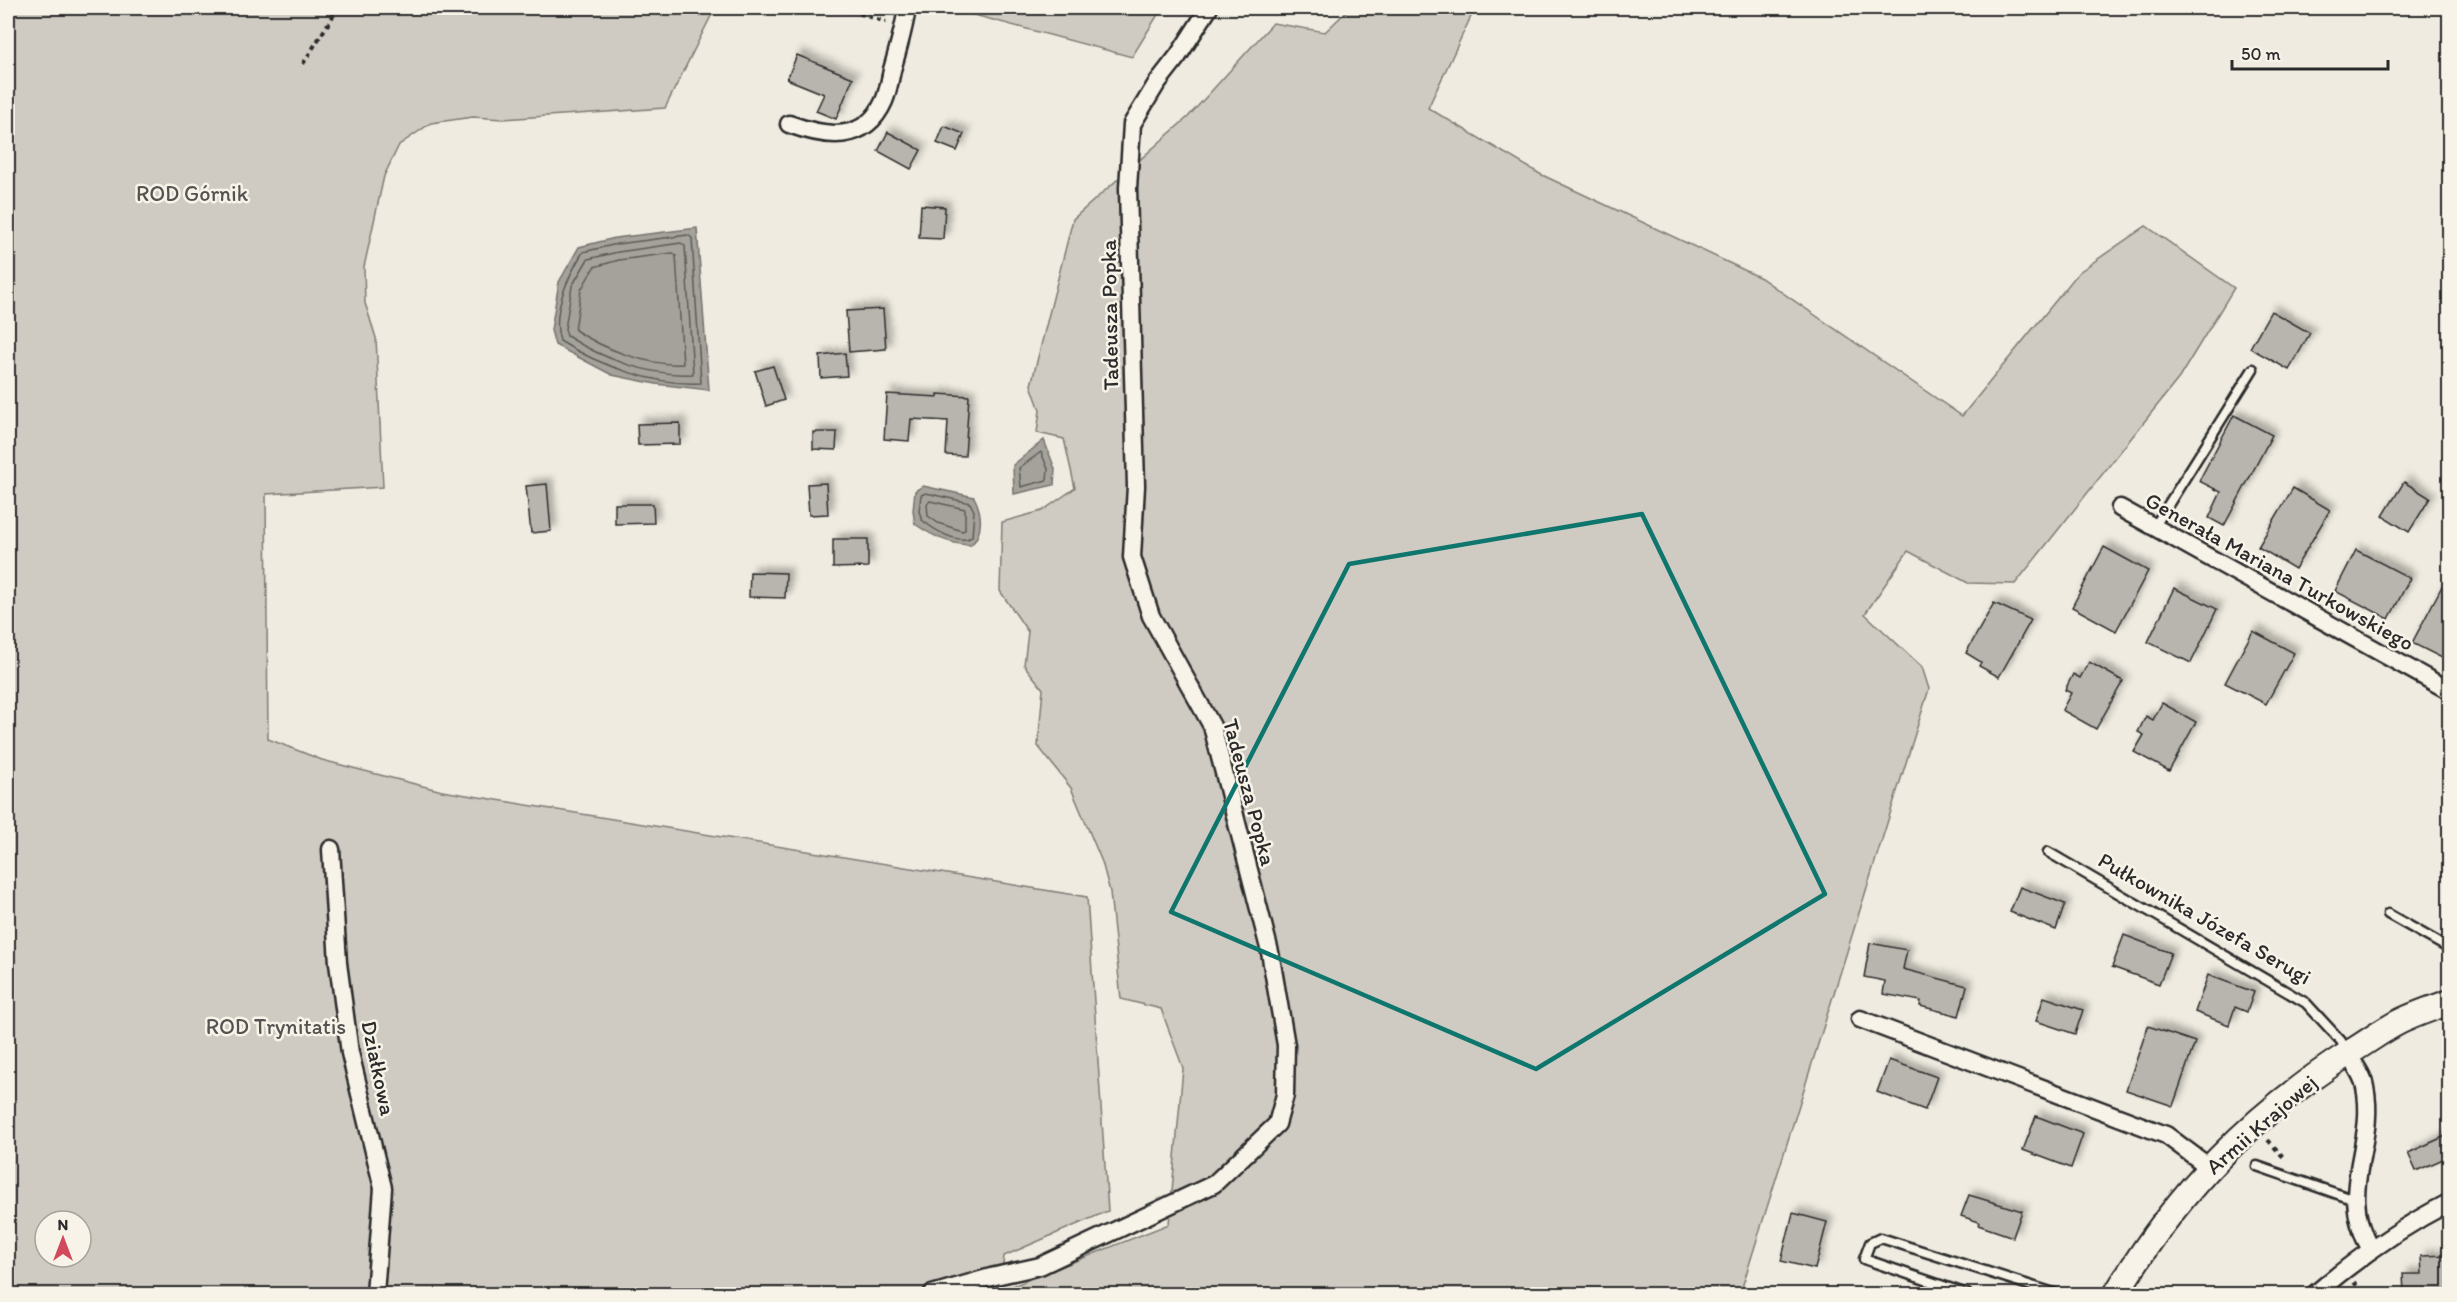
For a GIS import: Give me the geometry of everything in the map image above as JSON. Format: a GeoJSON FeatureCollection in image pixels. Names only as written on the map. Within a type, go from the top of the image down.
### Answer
{"type":"FeatureCollection","features":[{"type":"Feature","properties":{"kind":"main road","name":"Armii Krajowej"},"geometry":{"type":"LineString","coordinates":[[2116,1294],[2143,1250],[2209,1167],[2276,1106],[2309,1080],[2398,1022],[2450,1002]]}},
{"type":"Feature","properties":{"kind":"street"},"geometry":{"type":"LineString","coordinates":[[789,124],[818,134],[840,134],[860,129],[875,117],[884,101],[904,28],[907,8]]}},
{"type":"Feature","properties":{"kind":"street","name":"Tadeusza Popka"},"geometry":{"type":"LineString","coordinates":[[932,1294],[1040,1266],[1214,1184],[1277,1124],[1286,1095],[1286,1045],[1270,952],[1212,726],[1151,616],[1132,557],[1136,486],[1128,188],[1132,124],[1157,83],[1178,56],[1209,8]]}},
{"type":"Feature","properties":{"kind":"street","name":"Generała Mariana Turkowskiego"},"geometry":{"type":"LineString","coordinates":[[2120,508],[2450,691]]}},
{"type":"Feature","properties":{"kind":"street","name":"Działkowa"},"geometry":{"type":"LineString","coordinates":[[331,849],[338,963],[350,1053],[383,1188],[375,1294]]}},
{"type":"Feature","properties":{"kind":"street"},"geometry":{"type":"LineString","coordinates":[[1860,1019],[2166,1135],[2209,1167]]}},
{"type":"Feature","properties":{"kind":"street","name":"Pułkownika Józefa Serugi"},"geometry":{"type":"LineString","coordinates":[[2348,1054],[2365,1084],[2368,1114],[2355,1200],[2360,1227],[2371,1250]]}},
{"type":"Feature","properties":{"kind":"street"},"geometry":{"type":"LineString","coordinates":[[2315,1294],[2371,1250],[2416,1219],[2450,1202]]}},
{"type":"Feature","properties":{"kind":"lane"},"geometry":{"type":"LineString","coordinates":[[2155,526],[2253,369]]}},
{"type":"Feature","properties":{"kind":"lane","name":"Pułkownika Józefa Serugi"},"geometry":{"type":"LineString","coordinates":[[2048,852],[2306,1003],[2341,1041],[2348,1054]]}},
{"type":"Feature","properties":{"kind":"lane"},"geometry":{"type":"LineString","coordinates":[[2388,914],[2450,949]]}},
{"type":"Feature","properties":{"kind":"lane"},"geometry":{"type":"LineString","coordinates":[[2257,1166],[2355,1200]]}},
{"type":"Feature","properties":{"kind":"lane"},"geometry":{"type":"LineString","coordinates":[[1967,1294],[1864,1259],[1870,1243],[1881,1238],[2053,1294]]}},
{"type":"Feature","properties":{"kind":"path"},"geometry":{"type":"LineString","coordinates":[[303,64],[338,8]]}},
{"type":"Feature","properties":{"kind":"path"},"geometry":{"type":"LineString","coordinates":[[842,8],[904,28]]}},
{"type":"Feature","properties":{"kind":"path"},"geometry":{"type":"LineString","coordinates":[[2271,1143],[2283,1157]]}},
{"type":"Feature","properties":{"kind":"highlighted area"},"geometry":{"type":"Polygon","coordinates":[[[1642,514],[1825,894],[1536,1069],[1171,912],[1349,564],[1642,514]]]}},
{"type":"Feature","properties":{"kind":"green space"},"geometry":{"type":"Polygon","coordinates":[[[8,8],[715,8],[665,108],[503,119],[473,117],[431,123],[399,145],[384,176],[364,267],[365,303],[376,338],[383,487],[266,494],[268,739],[322,760],[442,791],[1087,897],[1108,1211],[1004,1256],[1000,1291],[1169,1224],[1183,1068],[1161,1009],[1121,999],[1110,892],[1102,862],[1071,788],[1038,746],[1043,689],[1024,665],[1028,632],[1000,591],[1002,522],[1042,511],[1075,488],[1064,439],[1037,433],[1040,410],[1031,385],[1073,219],[1188,117],[1273,23],[1325,32],[1350,8],[1475,8],[1428,108],[1540,174],[1761,278],[1962,416],[2079,272],[2146,226],[2234,288],[2179,378],[2015,584],[1968,583],[1908,551],[1865,614],[1922,667],[1929,689],[1740,1294],[8,1294],[8,8]]]}},
{"type":"Feature","properties":{"kind":"green space"},"geometry":{"type":"Polygon","coordinates":[[[948,8],[1162,8],[1132,57],[948,8]]]}},
{"type":"Feature","properties":{"kind":"water"},"geometry":{"type":"Polygon","coordinates":[[[697,228],[709,390],[656,384],[612,375],[555,345],[551,330],[559,282],[579,247],[615,238],[697,228]]]}},
{"type":"Feature","properties":{"kind":"water"},"geometry":{"type":"Polygon","coordinates":[[[1044,440],[1055,469],[1054,485],[1014,494],[1013,465],[1044,440]]]}},
{"type":"Feature","properties":{"kind":"water"},"geometry":{"type":"Polygon","coordinates":[[[923,486],[974,497],[979,509],[980,528],[971,545],[942,539],[915,524],[913,511],[915,491],[923,486]]]}},
{"type":"Feature","properties":{"kind":"building"},"geometry":{"type":"Polygon","coordinates":[[[797,55],[853,78],[836,119],[816,111],[824,94],[787,79],[797,55]]]}},
{"type":"Feature","properties":{"kind":"building"},"geometry":{"type":"Polygon","coordinates":[[[944,126],[964,134],[957,151],[937,143],[944,126]]]}},
{"type":"Feature","properties":{"kind":"building"},"geometry":{"type":"Polygon","coordinates":[[[888,132],[921,150],[911,169],[878,151],[888,132]]]}},
{"type":"Feature","properties":{"kind":"building"},"geometry":{"type":"Polygon","coordinates":[[[921,205],[945,207],[943,239],[919,238],[921,205]]]}},
{"type":"Feature","properties":{"kind":"building"},"geometry":{"type":"Polygon","coordinates":[[[883,309],[886,349],[849,352],[846,311],[883,309]]]}},
{"type":"Feature","properties":{"kind":"building"},"geometry":{"type":"Polygon","coordinates":[[[2271,311],[2310,333],[2289,370],[2250,348],[2271,311]]]}},
{"type":"Feature","properties":{"kind":"building"},"geometry":{"type":"Polygon","coordinates":[[[845,353],[847,376],[821,378],[820,356],[845,353]]]}},
{"type":"Feature","properties":{"kind":"building"},"geometry":{"type":"Polygon","coordinates":[[[773,366],[784,400],[766,406],[755,371],[773,366]]]}},
{"type":"Feature","properties":{"kind":"building"},"geometry":{"type":"Polygon","coordinates":[[[887,394],[969,396],[965,456],[946,455],[948,421],[911,419],[909,441],[884,439],[887,394]]]}},
{"type":"Feature","properties":{"kind":"building"},"geometry":{"type":"Polygon","coordinates":[[[2234,415],[2272,435],[2224,526],[2209,518],[2221,492],[2199,481],[2234,415]]]}},
{"type":"Feature","properties":{"kind":"building"},"geometry":{"type":"Polygon","coordinates":[[[680,423],[680,444],[638,445],[637,424],[680,423]]]}},
{"type":"Feature","properties":{"kind":"building"},"geometry":{"type":"Polygon","coordinates":[[[813,432],[837,432],[836,450],[813,449],[813,432]]]}},
{"type":"Feature","properties":{"kind":"building"},"geometry":{"type":"Polygon","coordinates":[[[2404,482],[2430,498],[2409,532],[2383,516],[2404,482]]]}},
{"type":"Feature","properties":{"kind":"building"},"geometry":{"type":"Polygon","coordinates":[[[826,483],[828,514],[809,515],[807,484],[826,483]]]}},
{"type":"Feature","properties":{"kind":"building"},"geometry":{"type":"Polygon","coordinates":[[[547,484],[551,531],[531,533],[526,486],[547,484]]]}},
{"type":"Feature","properties":{"kind":"building"},"geometry":{"type":"Polygon","coordinates":[[[2293,488],[2330,510],[2295,569],[2258,547],[2293,488]]]}},
{"type":"Feature","properties":{"kind":"building"},"geometry":{"type":"Polygon","coordinates":[[[615,504],[653,504],[654,523],[615,524],[615,504]]]}},
{"type":"Feature","properties":{"kind":"building"},"geometry":{"type":"Polygon","coordinates":[[[833,539],[868,539],[868,567],[833,568],[833,539]]]}},
{"type":"Feature","properties":{"kind":"building"},"geometry":{"type":"Polygon","coordinates":[[[2104,547],[2148,571],[2116,631],[2072,607],[2104,547]]]}},
{"type":"Feature","properties":{"kind":"building"},"geometry":{"type":"Polygon","coordinates":[[[2356,550],[2410,578],[2389,619],[2335,591],[2356,550]]]}},
{"type":"Feature","properties":{"kind":"building"},"geometry":{"type":"Polygon","coordinates":[[[2450,571],[2450,662],[2412,643],[2450,571]]]}},
{"type":"Feature","properties":{"kind":"building"},"geometry":{"type":"Polygon","coordinates":[[[750,572],[786,573],[785,598],[749,597],[750,572]]]}},
{"type":"Feature","properties":{"kind":"building"},"geometry":{"type":"Polygon","coordinates":[[[2174,588],[2217,609],[2191,663],[2148,642],[2174,588]]]}},
{"type":"Feature","properties":{"kind":"building"},"geometry":{"type":"Polygon","coordinates":[[[1994,603],[2031,620],[1999,677],[1979,666],[1981,662],[1966,653],[1994,603]]]}},
{"type":"Feature","properties":{"kind":"building"},"geometry":{"type":"Polygon","coordinates":[[[2253,631],[2294,653],[2266,704],[2225,683],[2253,631]]]}},
{"type":"Feature","properties":{"kind":"building"},"geometry":{"type":"Polygon","coordinates":[[[2089,662],[2123,681],[2096,729],[2062,710],[2071,693],[2065,690],[2073,674],[2080,678],[2089,662]]]}},
{"type":"Feature","properties":{"kind":"building"},"geometry":{"type":"Polygon","coordinates":[[[2162,703],[2196,722],[2169,771],[2134,752],[2144,735],[2138,732],[2146,716],[2153,720],[2162,703]]]}},
{"type":"Feature","properties":{"kind":"building"},"geometry":{"type":"Polygon","coordinates":[[[2020,887],[2065,904],[2056,930],[2010,912],[2020,887]]]}},
{"type":"Feature","properties":{"kind":"building"},"geometry":{"type":"Polygon","coordinates":[[[2124,935],[2171,953],[2159,984],[2112,967],[2124,935]]]}},
{"type":"Feature","properties":{"kind":"building"},"geometry":{"type":"Polygon","coordinates":[[[1870,943],[1907,950],[1903,969],[1967,986],[1959,1016],[1920,1006],[1921,1001],[1883,994],[1885,981],[1864,977],[1870,943]]]}},
{"type":"Feature","properties":{"kind":"building"},"geometry":{"type":"Polygon","coordinates":[[[2208,975],[2254,992],[2247,1012],[2235,1007],[2229,1025],[2195,1012],[2208,975]]]}},
{"type":"Feature","properties":{"kind":"building"},"geometry":{"type":"Polygon","coordinates":[[[2044,997],[2083,1010],[2075,1034],[2036,1021],[2044,997]]]}},
{"type":"Feature","properties":{"kind":"building"},"geometry":{"type":"Polygon","coordinates":[[[2148,1026],[2195,1042],[2173,1106],[2126,1090],[2148,1026]]]}},
{"type":"Feature","properties":{"kind":"building"},"geometry":{"type":"Polygon","coordinates":[[[1889,1060],[1937,1077],[1925,1110],[1877,1092],[1889,1060]]]}},
{"type":"Feature","properties":{"kind":"building"},"geometry":{"type":"Polygon","coordinates":[[[2036,1116],[2083,1134],[2071,1168],[2023,1150],[2036,1116]]]}},
{"type":"Feature","properties":{"kind":"building"},"geometry":{"type":"Polygon","coordinates":[[[2450,1134],[2450,1156],[2416,1171],[2408,1153],[2450,1134]]]}},
{"type":"Feature","properties":{"kind":"building"},"geometry":{"type":"Polygon","coordinates":[[[1969,1195],[2022,1211],[2013,1237],[1978,1225],[1979,1222],[1961,1216],[1969,1195]]]}},
{"type":"Feature","properties":{"kind":"building"},"geometry":{"type":"Polygon","coordinates":[[[1793,1213],[1827,1222],[1815,1269],[1781,1261],[1793,1213]]]}},
{"type":"Feature","properties":{"kind":"building"},"geometry":{"type":"Polygon","coordinates":[[[2450,1255],[2450,1291],[2442,1291],[2442,1294],[2404,1294],[2403,1274],[2422,1274],[2421,1256],[2450,1255]]]}},
{"type":"Feature","properties":{"kind":"park label","name":"ROD Górnik"},"geometry":{"type":"Point","coordinates":[192,193]}},
{"type":"Feature","properties":{"kind":"park label","name":"ROD Trynitatis"},"geometry":{"type":"Point","coordinates":[276,1026]}}]}
